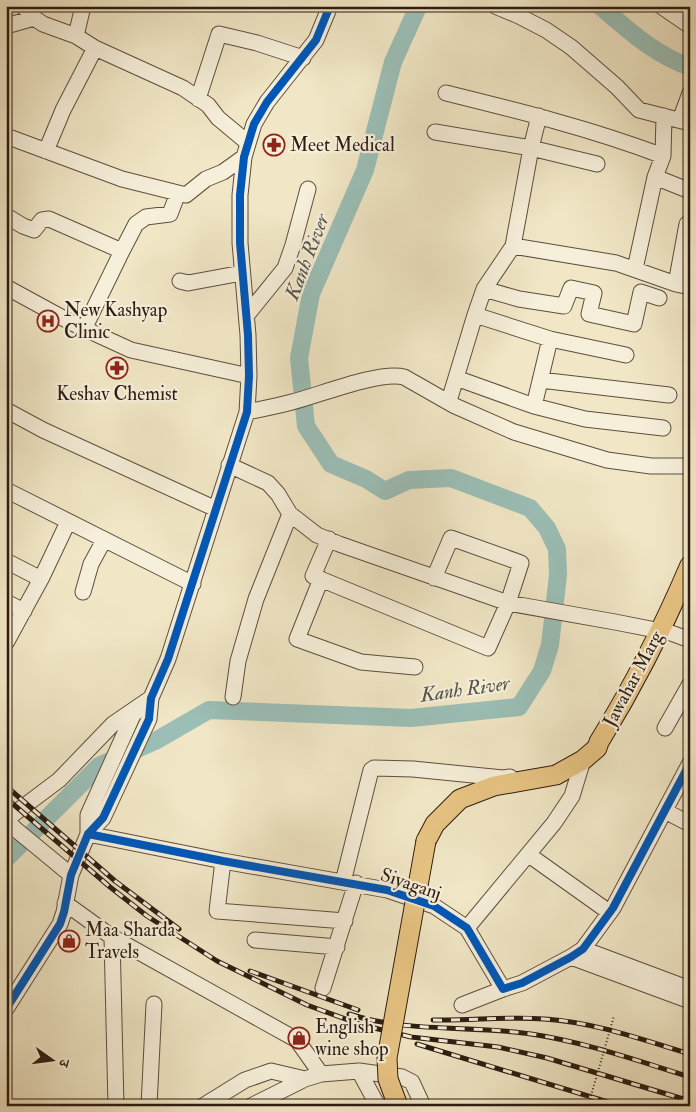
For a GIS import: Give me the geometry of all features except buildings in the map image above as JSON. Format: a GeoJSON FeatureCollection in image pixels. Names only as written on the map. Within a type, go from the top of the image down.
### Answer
{"type":"FeatureCollection","features":[{"type":"Feature","properties":{"kind":"main road","name":"Jawahar Marg"},"geometry":{"type":"LineString","coordinates":[[665,633],[690,566]]}},
{"type":"Feature","properties":{"kind":"main road"},"geometry":{"type":"LineString","coordinates":[[398,1106],[388,1079],[387,1058],[426,841],[435,824],[460,799],[494,786],[556,775],[593,750],[604,747],[637,696],[665,633],[690,591]]}},
{"type":"Feature","properties":{"kind":"street"},"geometry":{"type":"LineString","coordinates":[[23,6],[34,18],[43,24],[76,36],[95,48],[183,88],[208,105],[218,118],[248,143]]}},
{"type":"Feature","properties":{"kind":"street"},"geometry":{"type":"LineString","coordinates":[[76,36],[83,6]]}},
{"type":"Feature","properties":{"kind":"street"},"geometry":{"type":"LineString","coordinates":[[6,1008],[60,924],[71,875],[88,834],[104,818],[148,719],[151,698],[168,659],[193,584],[247,412],[249,376],[247,315],[240,243],[240,195],[244,158],[254,124],[267,102],[316,40],[330,6]]}},
{"type":"Feature","properties":{"kind":"street"},"geometry":{"type":"LineString","coordinates":[[495,6],[526,19],[571,47],[617,87],[639,110],[685,121],[690,93]]}},
{"type":"Feature","properties":{"kind":"street"},"geometry":{"type":"LineString","coordinates":[[660,6],[690,26]]}},
{"type":"Feature","properties":{"kind":"street"},"geometry":{"type":"LineString","coordinates":[[6,26],[34,18]]}},
{"type":"Feature","properties":{"kind":"street"},"geometry":{"type":"LineString","coordinates":[[198,99],[219,34],[257,43],[303,58]]}},
{"type":"Feature","properties":{"kind":"street"},"geometry":{"type":"LineString","coordinates":[[46,151],[63,110],[95,48]]}},
{"type":"Feature","properties":{"kind":"street"},"geometry":{"type":"LineString","coordinates":[[446,94],[539,116],[618,139],[662,156]]}},
{"type":"Feature","properties":{"kind":"street"},"geometry":{"type":"LineString","coordinates":[[449,401],[484,289],[513,246],[531,148],[539,116]]}},
{"type":"Feature","properties":{"kind":"street"},"geometry":{"type":"LineString","coordinates":[[635,269],[655,177],[662,156],[664,116]]}},
{"type":"Feature","properties":{"kind":"street"},"geometry":{"type":"LineString","coordinates":[[435,132],[531,148],[597,164]]}},
{"type":"Feature","properties":{"kind":"street"},"geometry":{"type":"LineString","coordinates":[[6,136],[122,179],[186,195],[206,179],[223,172],[244,158]]}},
{"type":"Feature","properties":{"kind":"street"},"geometry":{"type":"LineString","coordinates":[[655,177],[690,190]]}},
{"type":"Feature","properties":{"kind":"street"},"geometry":{"type":"LineString","coordinates":[[247,315],[285,268],[308,189]]}},
{"type":"Feature","properties":{"kind":"street"},"geometry":{"type":"LineString","coordinates":[[84,329],[136,224],[146,218],[170,214],[178,193]]}},
{"type":"Feature","properties":{"kind":"street"},"geometry":{"type":"LineString","coordinates":[[7,218],[34,230],[42,220],[48,219],[122,251]]}},
{"type":"Feature","properties":{"kind":"street"},"geometry":{"type":"LineString","coordinates":[[513,246],[616,263],[683,286],[687,224]]}},
{"type":"Feature","properties":{"kind":"street"},"geometry":{"type":"LineString","coordinates":[[180,281],[188,283],[242,273]]}},
{"type":"Feature","properties":{"kind":"street"},"geometry":{"type":"LineString","coordinates":[[6,287],[84,329],[131,350],[249,376]]}},
{"type":"Feature","properties":{"kind":"street"},"geometry":{"type":"LineString","coordinates":[[484,289],[519,299],[564,306],[571,288],[594,293],[589,314],[634,324],[641,292],[659,298]]}},
{"type":"Feature","properties":{"kind":"street"},"geometry":{"type":"LineString","coordinates":[[475,315],[550,339],[626,355]]}},
{"type":"Feature","properties":{"kind":"street"},"geometry":{"type":"LineString","coordinates":[[534,406],[550,339]]}},
{"type":"Feature","properties":{"kind":"street"},"geometry":{"type":"LineString","coordinates":[[247,412],[292,402],[379,377],[396,375],[404,377],[456,406],[514,432],[607,460],[651,466],[690,466]]}},
{"type":"Feature","properties":{"kind":"street"},"geometry":{"type":"LineString","coordinates":[[456,378],[534,406],[585,419],[663,428]]}},
{"type":"Feature","properties":{"kind":"street"},"geometry":{"type":"LineString","coordinates":[[540,380],[668,395]]}},
{"type":"Feature","properties":{"kind":"street"},"geometry":{"type":"LineString","coordinates":[[6,410],[43,430],[216,509]]}},
{"type":"Feature","properties":{"kind":"street"},"geometry":{"type":"LineString","coordinates":[[229,465],[268,483],[278,494],[290,514],[317,535],[329,540],[508,603],[615,622],[690,640]]}},
{"type":"Feature","properties":{"kind":"street"},"geometry":{"type":"LineString","coordinates":[[6,490],[193,584]]}},
{"type":"Feature","properties":{"kind":"street"},"geometry":{"type":"LineString","coordinates":[[232,697],[238,661],[256,599],[290,514]]}},
{"type":"Feature","properties":{"kind":"street"},"geometry":{"type":"LineString","coordinates":[[6,643],[41,578],[68,522]]}},
{"type":"Feature","properties":{"kind":"street"},"geometry":{"type":"LineString","coordinates":[[329,540],[313,576],[488,648],[508,603],[522,563],[454,538],[449,540],[434,578]]}},
{"type":"Feature","properties":{"kind":"street"},"geometry":{"type":"LineString","coordinates":[[83,592],[91,564],[104,540]]}},
{"type":"Feature","properties":{"kind":"street"},"geometry":{"type":"LineString","coordinates":[[6,561],[41,578]]}},
{"type":"Feature","properties":{"kind":"street"},"geometry":{"type":"LineString","coordinates":[[321,579],[297,639],[361,662],[415,666]]}},
{"type":"Feature","properties":{"kind":"street"},"geometry":{"type":"LineString","coordinates":[[6,602],[24,611]]}},
{"type":"Feature","properties":{"kind":"street"},"geometry":{"type":"LineString","coordinates":[[665,728],[690,684]]}},
{"type":"Feature","properties":{"kind":"street"},"geometry":{"type":"LineString","coordinates":[[88,834],[88,815],[133,715],[151,698]]}},
{"type":"Feature","properties":{"kind":"street"},"geometry":{"type":"LineString","coordinates":[[71,875],[46,856],[9,821],[59,780],[113,724],[151,698]]}},
{"type":"Feature","properties":{"kind":"street"},"geometry":{"type":"LineString","coordinates":[[467,928],[554,823],[572,796],[593,750]]}},
{"type":"Feature","properties":{"kind":"street"},"geometry":{"type":"LineString","coordinates":[[324,988],[345,921],[349,883],[371,770],[377,767],[413,769],[503,778],[538,773],[593,750]]}},
{"type":"Feature","properties":{"kind":"street"},"geometry":{"type":"LineString","coordinates":[[462,1005],[522,983],[577,953],[609,912],[689,767]]}},
{"type":"Feature","properties":{"kind":"street"},"geometry":{"type":"LineString","coordinates":[[665,811],[690,824]]}},
{"type":"Feature","properties":{"kind":"street","name":"Siyaganj"},"geometry":{"type":"LineString","coordinates":[[88,834],[223,861],[387,890],[434,906],[467,928],[503,989]]}},
{"type":"Feature","properties":{"kind":"street"},"geometry":{"type":"LineString","coordinates":[[529,854],[609,912]]}},
{"type":"Feature","properties":{"kind":"street"},"geometry":{"type":"LineString","coordinates":[[223,861],[217,911],[345,921]]}},
{"type":"Feature","properties":{"kind":"street"},"geometry":{"type":"LineString","coordinates":[[66,903],[112,937],[297,1040],[321,1074]]}},
{"type":"Feature","properties":{"kind":"street"},"geometry":{"type":"LineString","coordinates":[[112,937],[116,1106]]}},
{"type":"Feature","properties":{"kind":"street"},"geometry":{"type":"LineString","coordinates":[[255,940],[336,947]]}},
{"type":"Feature","properties":{"kind":"street"},"geometry":{"type":"LineString","coordinates":[[577,953],[690,989]]}},
{"type":"Feature","properties":{"kind":"street"},"geometry":{"type":"LineString","coordinates":[[577,953],[690,1001]]}},
{"type":"Feature","properties":{"kind":"street"},"geometry":{"type":"LineString","coordinates":[[149,1106],[154,1004]]}},
{"type":"Feature","properties":{"kind":"street"},"geometry":{"type":"LineString","coordinates":[[203,1106],[245,1080],[271,1071],[305,1079]]}},
{"type":"Feature","properties":{"kind":"street"},"geometry":{"type":"LineString","coordinates":[[359,1071],[378,1106]]}},
{"type":"Feature","properties":{"kind":"street"},"geometry":{"type":"LineString","coordinates":[[251,1106],[305,1079],[321,1074],[359,1071],[402,1077],[412,1082],[423,1106]]}},
{"type":"Feature","properties":{"kind":"path"},"geometry":{"type":"LineString","coordinates":[[588,1106],[614,1016]]}},
{"type":"Feature","properties":{"kind":"waterway","name":"Kanh River"},"geometry":{"type":"LineString","coordinates":[[6,859],[99,766],[157,740],[209,710],[411,718],[519,707],[542,671],[550,645],[558,575],[557,549],[547,528],[530,508],[451,478],[409,480],[385,491],[366,479],[331,464],[306,426],[299,358],[311,294],[365,170],[393,62],[419,6]]}},
{"type":"Feature","properties":{"kind":"waterway","name":"Kanh River"},"geometry":{"type":"LineString","coordinates":[[600,6],[654,49],[690,67]]}},
{"type":"Feature","properties":{"kind":"railway"},"geometry":{"type":"LineString","coordinates":[[6,786],[115,881],[179,929]]}},
{"type":"Feature","properties":{"kind":"railway"},"geometry":{"type":"LineString","coordinates":[[6,798],[110,887],[147,916],[217,961],[307,1005],[362,1025],[411,1037],[498,1047],[547,1058],[690,1101]]}},
{"type":"Feature","properties":{"kind":"railway"},"geometry":{"type":"LineString","coordinates":[[250,971],[358,1010]]}},
{"type":"Feature","properties":{"kind":"railway"},"geometry":{"type":"LineString","coordinates":[[349,1014],[393,1024],[508,1031],[551,1037],[611,1052],[690,1077]]}},
{"type":"Feature","properties":{"kind":"railway"},"geometry":{"type":"LineString","coordinates":[[433,1020],[516,1018],[563,1021],[618,1032],[690,1054]]}},
{"type":"Feature","properties":{"kind":"railway"},"geometry":{"type":"LineString","coordinates":[[417,1044],[621,1106]]}},
{"type":"Feature","properties":{"kind":"cycle path"},"geometry":{"type":"LineString","coordinates":[[6,1009],[60,924],[71,875],[88,834],[103,818],[149,719],[151,698],[168,659],[247,412],[249,376],[248,335],[240,243],[240,195],[244,157],[254,124],[267,102],[316,40],[330,6]]}},
{"type":"Feature","properties":{"kind":"cycle path"},"geometry":{"type":"LineString","coordinates":[[88,834],[223,861],[387,890],[434,906],[467,928],[503,989],[522,983],[583,949],[613,908],[690,763]]}},
{"type":"Feature","properties":{"kind":"place","name":"Meet Medical"},"geometry":{"type":"Point","coordinates":[274,145]}},
{"type":"Feature","properties":{"kind":"place","name":"New Kashyap Clinic"},"geometry":{"type":"Point","coordinates":[48,321]}},
{"type":"Feature","properties":{"kind":"place","name":"Keshav Chemist"},"geometry":{"type":"Point","coordinates":[117,368]}},
{"type":"Feature","properties":{"kind":"place","name":"Maa Sharda Travels"},"geometry":{"type":"Point","coordinates":[69,941]}},
{"type":"Feature","properties":{"kind":"place","name":"English wine shop"},"geometry":{"type":"Point","coordinates":[299,1038]}}]}
